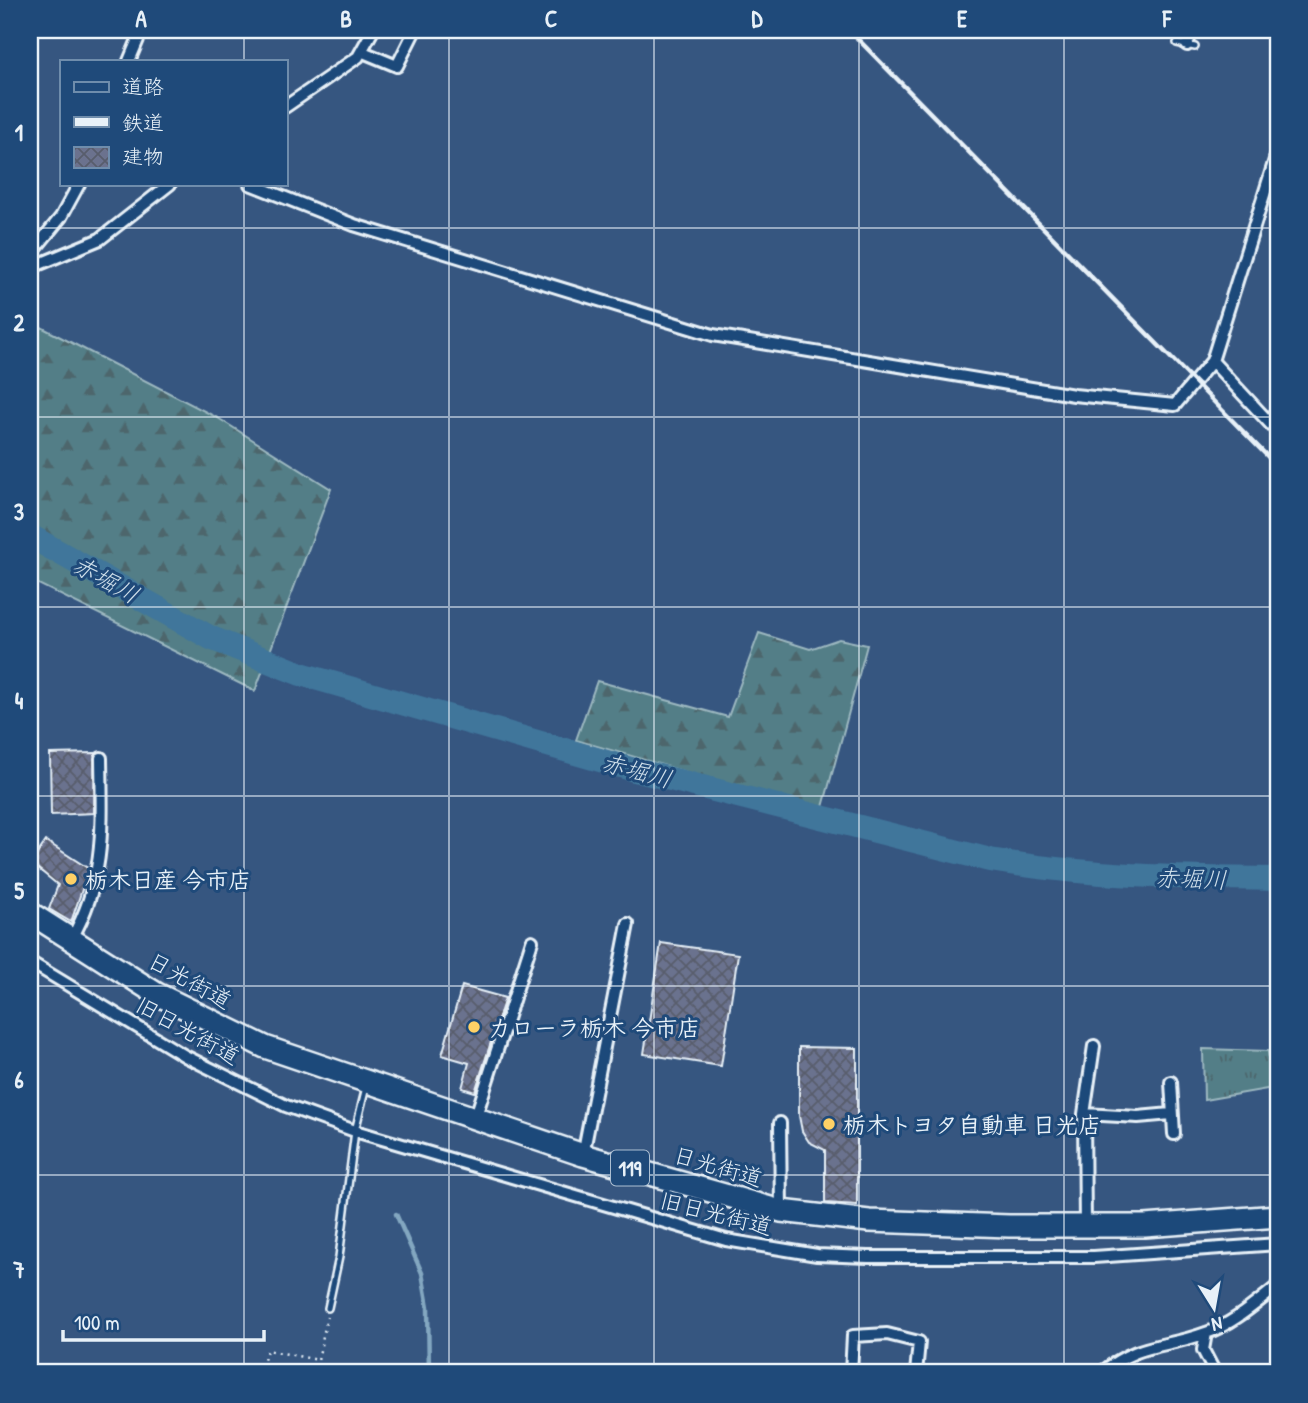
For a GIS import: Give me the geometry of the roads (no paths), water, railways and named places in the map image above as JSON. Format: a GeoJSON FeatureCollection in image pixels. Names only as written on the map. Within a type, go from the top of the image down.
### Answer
{"type":"FeatureCollection","features":[{"type":"Feature","properties":{"kind":"highway","name":"日光街道"},"geometry":{"type":"LineString","coordinates":[[30,913],[157,994],[224,1029],[308,1063],[583,1154],[781,1211],[920,1224],[1085,1227],[1157,1226],[1278,1216]]}},
{"type":"Feature","properties":{"kind":"street"},"geometry":{"type":"LineString","coordinates":[[129,60],[142,30]]}},
{"type":"Feature","properties":{"kind":"street"},"geometry":{"type":"LineString","coordinates":[[287,106],[363,52],[373,30]]}},
{"type":"Feature","properties":{"kind":"street"},"geometry":{"type":"LineString","coordinates":[[363,52],[397,66],[415,30]]}},
{"type":"Feature","properties":{"kind":"street"},"geometry":{"type":"LineString","coordinates":[[1186,45],[1192,30]]}},
{"type":"Feature","properties":{"kind":"street"},"geometry":{"type":"LineString","coordinates":[[255,186],[354,225],[618,307],[749,342],[1074,395],[1175,405],[1212,361],[1278,150]]}},
{"type":"Feature","properties":{"kind":"street"},"geometry":{"type":"LineString","coordinates":[[30,255],[61,216],[78,186]]}},
{"type":"Feature","properties":{"kind":"street"},"geometry":{"type":"LineString","coordinates":[[30,268],[100,239],[167,186]]}},
{"type":"Feature","properties":{"kind":"street"},"geometry":{"type":"LineString","coordinates":[[1212,361],[1277,426]]}},
{"type":"Feature","properties":{"kind":"street"},"geometry":{"type":"LineString","coordinates":[[71,940],[93,895],[100,856],[101,758]]}},
{"type":"Feature","properties":{"kind":"street"},"geometry":{"type":"LineString","coordinates":[[583,1154],[628,924]]}},
{"type":"Feature","properties":{"kind":"street"},"geometry":{"type":"LineString","coordinates":[[475,1119],[532,941]]}},
{"type":"Feature","properties":{"kind":"street","name":"旧日光街道"},"geometry":{"type":"LineString","coordinates":[[30,962],[185,1056],[286,1106],[355,1131],[726,1240],[817,1255],[868,1257],[1094,1257],[1278,1244]]}},
{"type":"Feature","properties":{"kind":"street"},"geometry":{"type":"LineString","coordinates":[[1085,1227],[1084,1114],[1094,1046]]}},
{"type":"Feature","properties":{"kind":"street"},"geometry":{"type":"LineString","coordinates":[[1171,1082],[1174,1134]]}},
{"type":"Feature","properties":{"kind":"street"},"geometry":{"type":"LineString","coordinates":[[1084,1114],[1138,1117],[1171,1114]]}},
{"type":"Feature","properties":{"kind":"street"},"geometry":{"type":"LineString","coordinates":[[780,1123],[781,1211]]}},
{"type":"Feature","properties":{"kind":"street"},"geometry":{"type":"LineString","coordinates":[[1101,1373],[1123,1355],[1206,1333],[1242,1314],[1278,1286]]}},
{"type":"Feature","properties":{"kind":"street"},"geometry":{"type":"LineString","coordinates":[[1206,1333],[1203,1350],[1215,1373]]}},
{"type":"Feature","properties":{"kind":"street"},"geometry":{"type":"LineString","coordinates":[[850,1373],[853,1336],[887,1334],[919,1342],[916,1373]]}},
{"type":"Feature","properties":{"kind":"lane"},"geometry":{"type":"LineString","coordinates":[[328,1308],[339,1256],[355,1131],[367,1083]]}},
{"type":"Feature","properties":{"kind":"waterway","name":"赤堀川"},"geometry":{"type":"LineString","coordinates":[[30,536],[211,638],[301,674],[631,769],[990,860],[1098,873],[1278,879]]}},
{"type":"Feature","properties":{"kind":"waterway"},"geometry":{"type":"LineString","coordinates":[[396,1214],[422,1273],[428,1307],[429,1373]]}},
{"type":"Feature","properties":{"kind":"railway"},"geometry":{"type":"LineString","coordinates":[[849,30],[1278,467]]}},
{"type":"Feature","properties":{"kind":"place","name":"栃木日産 今市店"},"geometry":{"type":"Point","coordinates":[71,879]}},
{"type":"Feature","properties":{"kind":"place","name":"カローラ栃木 今市店"},"geometry":{"type":"Point","coordinates":[474,1027]}},
{"type":"Feature","properties":{"kind":"place","name":"栃木トヨタ自動車 日光店"},"geometry":{"type":"Point","coordinates":[829,1124]}}]}
